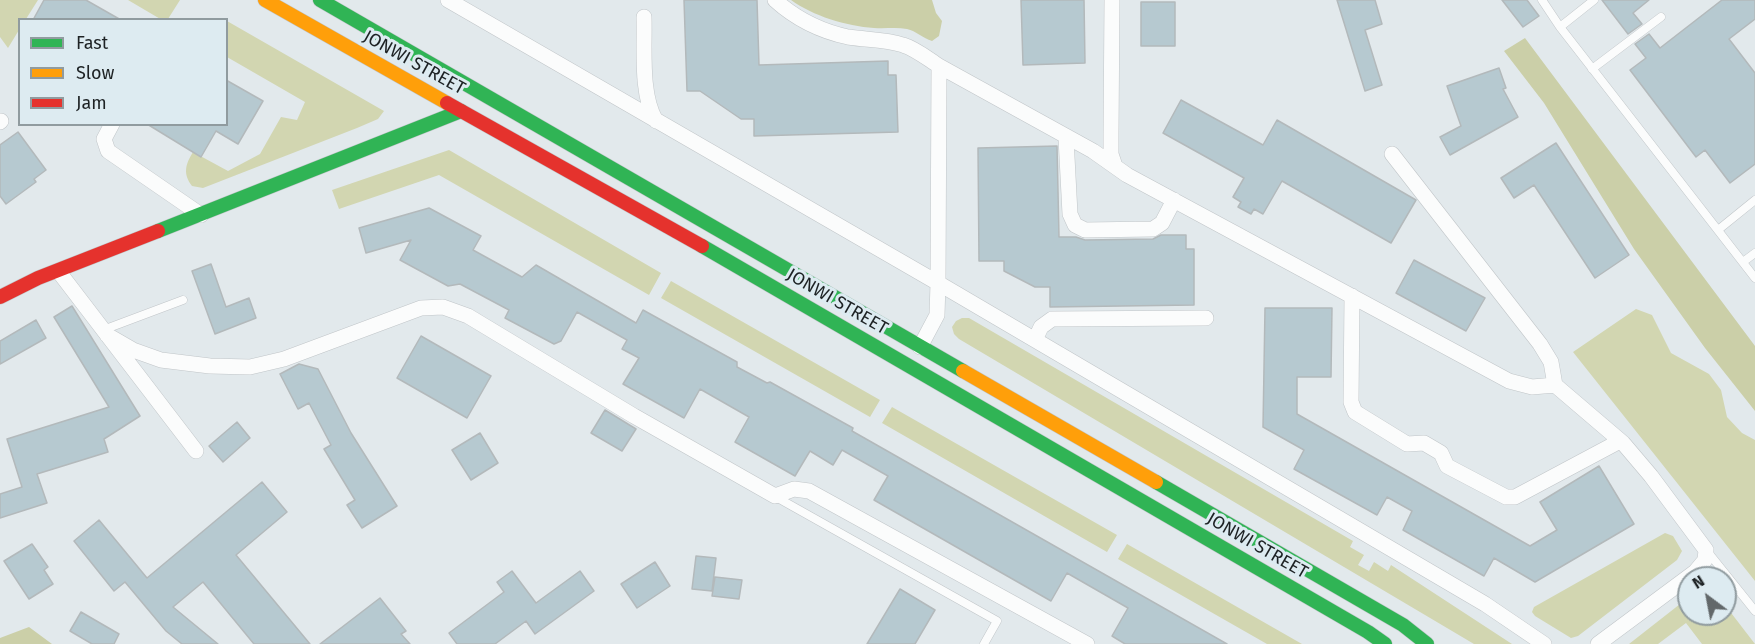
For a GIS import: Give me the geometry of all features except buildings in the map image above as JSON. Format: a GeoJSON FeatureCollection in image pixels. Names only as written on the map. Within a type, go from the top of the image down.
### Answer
{"type":"FeatureCollection","features":[{"type":"Feature","properties":{"kind":"main road","name":"JONWI STREET"},"geometry":{"type":"LineString","coordinates":[[265,0],[798,300],[1385,644]]}},
{"type":"Feature","properties":{"kind":"main road","name":"JONWI STREET"},"geometry":{"type":"LineString","coordinates":[[320,0],[1393,619],[1427,644]]}},
{"type":"Feature","properties":{"kind":"main road"},"geometry":{"type":"LineString","coordinates":[[0,297],[38,278],[59,272],[461,111]]}},
{"type":"Feature","properties":{"kind":"street"},"geometry":{"type":"LineString","coordinates":[[447,0],[938,283],[1485,604],[1544,644]]}},
{"type":"Feature","properties":{"kind":"street"},"geometry":{"type":"LineString","coordinates":[[775,0],[808,24],[848,37],[884,40],[906,45],[1066,138],[1093,151],[1114,166],[1174,200],[1509,381],[1532,387],[1555,385]]}},
{"type":"Feature","properties":{"kind":"street"},"geometry":{"type":"LineString","coordinates":[[1112,0],[1111,154],[1114,166]]}},
{"type":"Feature","properties":{"kind":"street"},"geometry":{"type":"LineString","coordinates":[[645,17],[646,97],[649,110],[656,121]]}},
{"type":"Feature","properties":{"kind":"street"},"geometry":{"type":"LineString","coordinates":[[920,347],[937,315],[939,66]]}},
{"type":"Feature","properties":{"kind":"street"},"geometry":{"type":"LineString","coordinates":[[111,126],[104,139],[108,152],[201,214]]}},
{"type":"Feature","properties":{"kind":"street"},"geometry":{"type":"LineString","coordinates":[[1066,138],[1070,214],[1075,225],[1085,230],[1153,229],[1162,222],[1174,200]]}},
{"type":"Feature","properties":{"kind":"street"},"geometry":{"type":"LineString","coordinates":[[1392,154],[1540,344],[1551,362],[1555,385],[1620,441],[1651,476],[1706,550],[1705,560],[1695,572],[1598,644]]}},
{"type":"Feature","properties":{"kind":"street"},"geometry":{"type":"LineString","coordinates":[[59,272],[196,451]]}},
{"type":"Feature","properties":{"kind":"street"},"geometry":{"type":"LineString","coordinates":[[1352,296],[1351,402],[1355,412],[1407,444],[1424,443],[1442,453],[1447,466],[1506,497],[1515,497],[1620,441]]}},
{"type":"Feature","properties":{"kind":"street"},"geometry":{"type":"LineString","coordinates":[[105,333],[133,350],[161,360],[210,366],[250,367],[284,359],[421,308],[443,307],[468,316],[634,416],[775,496],[794,489],[809,491],[1087,644]]}},
{"type":"Feature","properties":{"kind":"street"},"geometry":{"type":"LineString","coordinates":[[1035,340],[1041,327],[1052,319],[1206,318]]}},
{"type":"Feature","properties":{"kind":"lane"},"geometry":{"type":"LineString","coordinates":[[1542,0],[1592,69],[1755,278]]}},
{"type":"Feature","properties":{"kind":"lane"},"geometry":{"type":"LineString","coordinates":[[1560,27],[1594,0]]}},
{"type":"Feature","properties":{"kind":"lane"},"geometry":{"type":"LineString","coordinates":[[1592,69],[1661,17]]}},
{"type":"Feature","properties":{"kind":"lane"},"geometry":{"type":"LineString","coordinates":[[1718,230],[1755,200]]}},
{"type":"Feature","properties":{"kind":"lane"},"geometry":{"type":"LineString","coordinates":[[1743,262],[1755,253]]}},
{"type":"Feature","properties":{"kind":"lane"},"geometry":{"type":"LineString","coordinates":[[105,333],[183,300]]}},
{"type":"Feature","properties":{"kind":"lane"},"geometry":{"type":"LineString","coordinates":[[775,496],[997,621],[984,644]]}},
{"type":"Feature","properties":{"kind":"lane"},"geometry":{"type":"LineString","coordinates":[[1706,550],[1755,611]]}},
{"type":"Feature","properties":{"kind":"green space"},"geometry":{"type":"Polygon","coordinates":[[[0,0],[38,0],[27,18],[18,18],[18,32],[8,48],[0,37],[0,0]]]}},
{"type":"Feature","properties":{"kind":"green space"},"geometry":{"type":"Polygon","coordinates":[[[128,0],[180,0],[169,18],[159,18],[128,0]]]}},
{"type":"Feature","properties":{"kind":"green space"},"geometry":{"type":"Polygon","coordinates":[[[791,0],[932,0],[936,13],[942,21],[939,36],[932,41],[907,29],[874,28],[841,22],[809,11],[791,0]]]}},
{"type":"Feature","properties":{"kind":"green space"},"geometry":{"type":"Polygon","coordinates":[[[228,22],[384,111],[378,119],[357,128],[203,188],[192,186],[186,169],[193,152],[228,171],[260,154],[281,117],[297,120],[305,102],[228,58],[228,22]]]}},
{"type":"Feature","properties":{"kind":"green space"},"geometry":{"type":"Polygon","coordinates":[[[1525,38],[1755,346],[1755,411],[1705,348],[1634,249],[1544,103],[1504,51],[1525,38]]]}},
{"type":"Feature","properties":{"kind":"green space"},"geometry":{"type":"Polygon","coordinates":[[[449,150],[661,273],[649,295],[439,175],[339,209],[332,190],[449,150]]]}},
{"type":"Feature","properties":{"kind":"green space"},"geometry":{"type":"Polygon","coordinates":[[[671,281],[880,400],[870,417],[661,298],[671,281]]]}},
{"type":"Feature","properties":{"kind":"green space"},"geometry":{"type":"Polygon","coordinates":[[[1636,309],[1652,315],[1671,353],[1709,374],[1721,390],[1727,417],[1742,433],[1755,440],[1755,581],[1573,352],[1636,309]]]}},
{"type":"Feature","properties":{"kind":"green space"},"geometry":{"type":"Polygon","coordinates":[[[962,318],[969,318],[1353,541],[1350,547],[1364,555],[1358,565],[1369,571],[1374,562],[1388,571],[1391,565],[1512,644],[1474,644],[959,339],[952,327],[962,318]]]}},
{"type":"Feature","properties":{"kind":"green space"},"geometry":{"type":"Polygon","coordinates":[[[892,407],[1117,535],[1107,552],[882,423],[892,407]]]}},
{"type":"Feature","properties":{"kind":"green space"},"geometry":{"type":"Polygon","coordinates":[[[1665,533],[1673,536],[1682,551],[1677,560],[1578,636],[1571,638],[1532,612],[1534,607],[1665,533]]]}},
{"type":"Feature","properties":{"kind":"green space"},"geometry":{"type":"Polygon","coordinates":[[[1127,544],[1302,644],[1267,644],[1118,559],[1127,544]]]}},
{"type":"Feature","properties":{"kind":"green space"},"geometry":{"type":"Polygon","coordinates":[[[1677,606],[1677,626],[1682,626],[1658,644],[1629,644],[1677,606]]]}},
{"type":"Feature","properties":{"kind":"green space"},"geometry":{"type":"Polygon","coordinates":[[[1737,621],[1755,644],[1702,644],[1688,626],[1737,626],[1737,621]]]}},
{"type":"Feature","properties":{"kind":"green space"},"geometry":{"type":"Polygon","coordinates":[[[29,627],[52,644],[0,644],[0,638],[29,627]]]}},
{"type":"Feature","properties":{"kind":"traffic: fast"},"geometry":{"type":"LineString","coordinates":[[320,0],[963,371]]}},
{"type":"Feature","properties":{"kind":"traffic: fast"},"geometry":{"type":"LineString","coordinates":[[158,231],[461,111]]}},
{"type":"Feature","properties":{"kind":"traffic: fast"},"geometry":{"type":"LineString","coordinates":[[702,246],[1368,632],[1385,644]]}},
{"type":"Feature","properties":{"kind":"traffic: fast"},"geometry":{"type":"LineString","coordinates":[[1156,482],[1403,625],[1427,644]]}},
{"type":"Feature","properties":{"kind":"traffic: slow"},"geometry":{"type":"LineString","coordinates":[[265,0],[447,103]]}},
{"type":"Feature","properties":{"kind":"traffic: slow"},"geometry":{"type":"LineString","coordinates":[[963,371],[1156,482]]}},
{"type":"Feature","properties":{"kind":"traffic: jam"},"geometry":{"type":"LineString","coordinates":[[447,103],[702,246]]}},
{"type":"Feature","properties":{"kind":"traffic: jam"},"geometry":{"type":"LineString","coordinates":[[0,297],[38,278],[158,231]]}}]}
